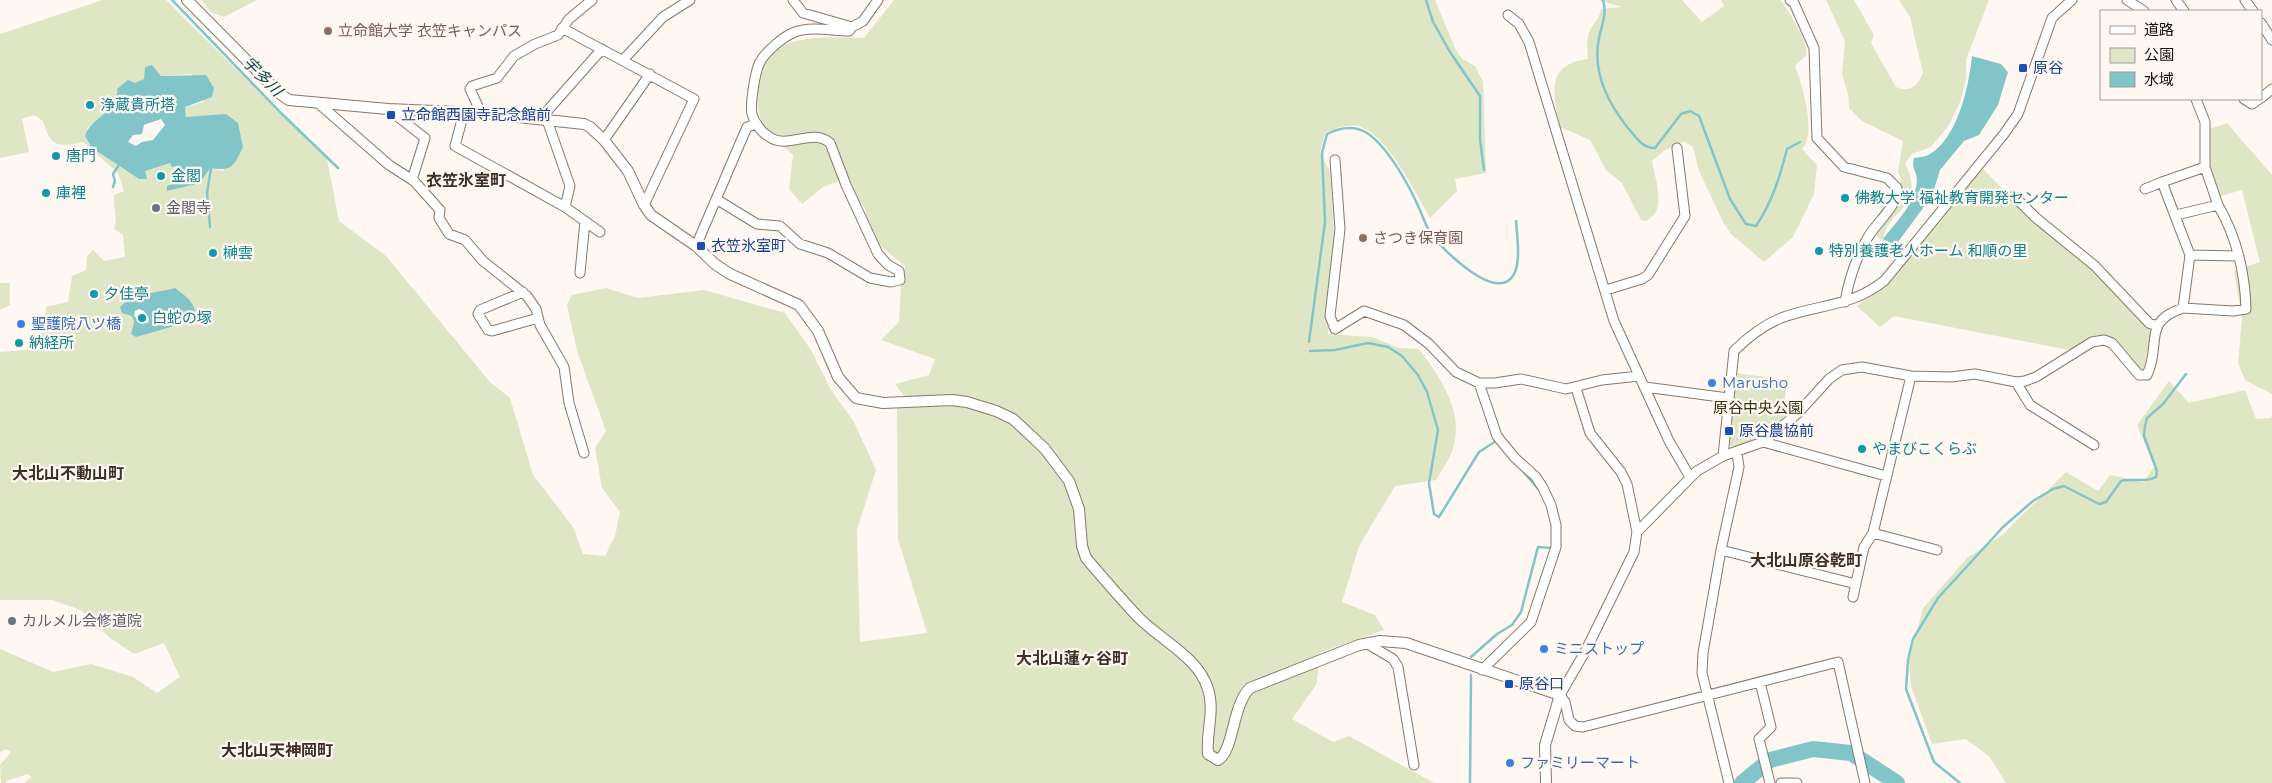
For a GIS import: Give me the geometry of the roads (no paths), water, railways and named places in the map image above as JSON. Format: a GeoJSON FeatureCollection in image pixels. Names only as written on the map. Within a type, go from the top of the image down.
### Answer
{"type":"FeatureCollection","features":[{"type":"Feature","properties":{"kind":"street"},"geometry":{"type":"LineString","coordinates":[[187,0],[280,94],[289,100],[388,109],[481,113],[584,124],[604,140],[628,171],[644,205],[661,224],[696,246],[715,264],[730,274],[799,305],[811,317],[838,377],[856,398],[884,403],[952,400],[980,405],[1013,419],[1061,468],[1080,509],[1082,552],[1086,558],[1141,620],[1192,663],[1202,675],[1210,696],[1211,723],[1208,754],[1214,760],[1222,758],[1226,753],[1239,703],[1250,688],[1366,643],[1380,641],[1406,643],[1560,695],[1565,702],[1569,720],[1575,726],[1583,727],[1838,662],[1865,783]]}},
{"type":"Feature","properties":{"kind":"street"},"geometry":{"type":"LineString","coordinates":[[481,113],[471,95],[470,89],[472,86],[497,78],[514,56],[535,44],[558,35],[569,19],[592,0]]}},
{"type":"Feature","properties":{"kind":"street"},"geometry":{"type":"LineString","coordinates":[[623,60],[663,17],[690,0]]}},
{"type":"Feature","properties":{"kind":"street"},"geometry":{"type":"LineString","coordinates":[[793,0],[804,13],[852,27]]}},
{"type":"Feature","properties":{"kind":"street"},"geometry":{"type":"LineString","coordinates":[[716,199],[757,224],[780,226],[800,244],[828,253],[870,278],[891,282],[900,280],[899,271],[878,254],[846,186],[830,143],[824,138],[812,137],[790,142],[777,141],[767,136],[757,124],[752,113],[754,89],[759,64],[763,57],[794,33],[806,30],[849,31],[852,27],[863,21],[878,0]]}},
{"type":"Feature","properties":{"kind":"street"},"geometry":{"type":"LineString","coordinates":[[1790,0],[1794,3],[1814,48],[1817,138],[1844,167],[1887,178],[1897,188],[1894,203],[1878,222],[1855,262],[1846,288],[1845,302]]}},
{"type":"Feature","properties":{"kind":"street"},"geometry":{"type":"LineString","coordinates":[[1723,456],[1734,351],[1745,340],[1780,318],[1845,302],[1872,291],[1885,280],[2004,134],[2018,114],[2052,18],[2072,0]]}},
{"type":"Feature","properties":{"kind":"street"},"geometry":{"type":"LineString","coordinates":[[2127,0],[2142,10]]}},
{"type":"Feature","properties":{"kind":"street"},"geometry":{"type":"LineString","coordinates":[[1508,15],[1519,24],[1529,42],[1614,321],[1669,441],[1690,477]]}},
{"type":"Feature","properties":{"kind":"street"},"geometry":{"type":"LineString","coordinates":[[2262,25],[2272,40]]}},
{"type":"Feature","properties":{"kind":"street"},"geometry":{"type":"LineString","coordinates":[[562,28],[694,99],[644,205]]}},
{"type":"Feature","properties":{"kind":"street"},"geometry":{"type":"LineString","coordinates":[[543,120],[602,49]]}},
{"type":"Feature","properties":{"kind":"street"},"geometry":{"type":"LineString","coordinates":[[604,140],[650,74]]}},
{"type":"Feature","properties":{"kind":"street"},"geometry":{"type":"LineString","coordinates":[[1637,532],[1690,477],[1723,456],[1737,453],[1763,442],[1798,413],[1829,378],[1842,370],[1862,367],[1911,376],[1951,377],[1974,374],[2016,382],[2036,377],[2092,342],[2104,340],[2117,348],[2133,370],[2145,376],[2149,372],[2157,326],[2167,313],[2183,308],[2233,311],[2246,309],[2238,256],[2231,228],[2218,205],[2205,167],[2204,122],[2196,100]]}},
{"type":"Feature","properties":{"kind":"street"},"geometry":{"type":"LineString","coordinates":[[2246,100],[2252,104],[2257,100]]}},
{"type":"Feature","properties":{"kind":"street"},"geometry":{"type":"LineString","coordinates":[[318,103],[389,165],[412,180],[440,210],[439,218],[448,234],[465,240],[483,260],[523,292],[536,308],[538,318],[564,367],[569,403],[584,453]]}},
{"type":"Feature","properties":{"kind":"street"},"geometry":{"type":"LineString","coordinates":[[388,109],[426,138],[412,180]]}},
{"type":"Feature","properties":{"kind":"street"},"geometry":{"type":"LineString","coordinates":[[464,112],[455,146],[565,207],[600,232]]}},
{"type":"Feature","properties":{"kind":"street"},"geometry":{"type":"LineString","coordinates":[[543,120],[570,186],[565,207]]}},
{"type":"Feature","properties":{"kind":"street"},"geometry":{"type":"LineString","coordinates":[[696,246],[747,127],[757,124]]}},
{"type":"Feature","properties":{"kind":"street"},"geometry":{"type":"LineString","coordinates":[[1606,290],[1642,279],[1648,275],[1685,216],[1677,148]]}},
{"type":"Feature","properties":{"kind":"street"},"geometry":{"type":"LineString","coordinates":[[1336,160],[1340,228],[1330,316],[1335,329],[1364,311],[1380,316],[1404,325],[1429,344],[1456,372],[1479,382],[1495,383],[1521,379],[1557,388],[1576,388],[1602,380],[1639,376]]}},
{"type":"Feature","properties":{"kind":"street"},"geometry":{"type":"LineString","coordinates":[[2145,189],[2205,167]]}},
{"type":"Feature","properties":{"kind":"street"},"geometry":{"type":"LineString","coordinates":[[2162,182],[2190,255],[2183,308]]}},
{"type":"Feature","properties":{"kind":"street"},"geometry":{"type":"LineString","coordinates":[[2014,196],[2035,217],[2095,266],[2149,322],[2157,326]]}},
{"type":"Feature","properties":{"kind":"street"},"geometry":{"type":"LineString","coordinates":[[2176,215],[2218,205]]}},
{"type":"Feature","properties":{"kind":"street"},"geometry":{"type":"LineString","coordinates":[[580,273],[585,221]]}},
{"type":"Feature","properties":{"kind":"street"},"geometry":{"type":"LineString","coordinates":[[2190,255],[2238,256]]}},
{"type":"Feature","properties":{"kind":"street"},"geometry":{"type":"LineString","coordinates":[[523,292],[480,310],[478,314],[488,330],[492,331],[538,318]]}},
{"type":"Feature","properties":{"kind":"street"},"geometry":{"type":"LineString","coordinates":[[1853,597],[1864,547],[1873,533],[1911,376]]}},
{"type":"Feature","properties":{"kind":"street"},"geometry":{"type":"LineString","coordinates":[[1479,382],[1497,436],[1515,458],[1536,477],[1551,505],[1556,525],[1556,547],[1531,622],[1482,670]]}},
{"type":"Feature","properties":{"kind":"street"},"geometry":{"type":"LineString","coordinates":[[2016,382],[2030,405],[2094,445]]}},
{"type":"Feature","properties":{"kind":"street"},"geometry":{"type":"LineString","coordinates":[[1546,783],[1545,746],[1560,695],[1586,650],[1634,552],[1637,532],[1627,484],[1621,472],[1590,433],[1576,388]]}},
{"type":"Feature","properties":{"kind":"street"},"geometry":{"type":"LineString","coordinates":[[1645,388],[1728,398]]}},
{"type":"Feature","properties":{"kind":"street"},"geometry":{"type":"LineString","coordinates":[[1763,442],[1886,476]]}},
{"type":"Feature","properties":{"kind":"street"},"geometry":{"type":"LineString","coordinates":[[1729,783],[1702,673],[1703,653],[1721,550],[1739,467],[1737,453]]}},
{"type":"Feature","properties":{"kind":"street"},"geometry":{"type":"LineString","coordinates":[[1873,533],[1937,550]]}},
{"type":"Feature","properties":{"kind":"street"},"geometry":{"type":"LineString","coordinates":[[1721,550],[1856,584]]}},
{"type":"Feature","properties":{"kind":"street"},"geometry":{"type":"LineString","coordinates":[[1366,643],[1393,659],[1398,667],[1414,765]]}},
{"type":"Feature","properties":{"kind":"street"},"geometry":{"type":"LineString","coordinates":[[1760,682],[1771,728],[1759,739],[1770,783]]}},
{"type":"Feature","properties":{"kind":"street"},"geometry":{"type":"LineString","coordinates":[[1780,783],[1797,783]]}},
{"type":"Feature","properties":{"kind":"water"},"geometry":{"type":"Polygon","coordinates":[[[1972,56],[2001,64],[2008,72],[1998,105],[1979,135],[1964,141],[1940,170],[1932,196],[1895,246],[1883,239],[1913,197],[1917,181],[1913,165],[1914,158],[1930,154],[1948,136],[1965,96],[1972,56]]]}},
{"type":"Feature","properties":{"kind":"water"},"geometry":{"type":"Polygon","coordinates":[[[152,65],[161,76],[206,75],[214,88],[212,97],[185,107],[186,117],[226,114],[238,123],[243,147],[232,166],[224,169],[210,168],[200,183],[167,191],[167,186],[176,183],[174,175],[177,174],[176,166],[172,167],[170,163],[145,171],[147,179],[139,179],[92,148],[85,136],[88,129],[110,109],[117,97],[117,89],[128,80],[135,83],[144,79],[145,67],[152,65]],[[161,119],[144,125],[142,134],[133,135],[128,142],[136,146],[142,142],[153,140],[165,125],[161,119]]]}},
{"type":"Feature","properties":{"kind":"water"},"geometry":{"type":"Polygon","coordinates":[[[175,288],[193,305],[196,320],[136,337],[131,334],[134,322],[132,316],[122,313],[120,307],[139,296],[175,288]],[[139,309],[135,311],[134,316],[141,323],[148,323],[149,319],[144,311],[139,309]]]}},
{"type":"Feature","properties":{"kind":"waterway","name":"宇多川"},"geometry":{"type":"LineString","coordinates":[[172,0],[281,113],[338,168]]}},
{"type":"Feature","properties":{"kind":"waterway"},"geometry":{"type":"LineString","coordinates":[[1426,0],[1433,22],[1450,52],[1480,96],[1480,139],[1484,170]]}},
{"type":"Feature","properties":{"kind":"waterway"},"geometry":{"type":"LineString","coordinates":[[1603,0],[1604,14],[1597,51],[1598,63],[1603,86],[1620,118],[1640,141],[1650,148],[1655,148],[1681,114],[1690,111],[1699,116],[1730,199],[1746,224],[1756,226],[1767,208],[1775,189],[1787,149],[1800,142]]}},
{"type":"Feature","properties":{"kind":"waterway"},"geometry":{"type":"LineString","coordinates":[[1309,342],[1325,222],[1322,153],[1327,134],[1336,130],[1352,128],[1362,130],[1375,139],[1383,147],[1404,178],[1432,235],[1447,252],[1471,272],[1484,279],[1496,283],[1506,282],[1514,274],[1518,255],[1516,221]]}},
{"type":"Feature","properties":{"kind":"waterway"},"geometry":{"type":"LineString","coordinates":[[113,187],[115,181],[113,174],[119,165]]}},
{"type":"Feature","properties":{"kind":"waterway"},"geometry":{"type":"LineString","coordinates":[[210,227],[207,193],[211,168]]}},
{"type":"Feature","properties":{"kind":"waterway"},"geometry":{"type":"LineString","coordinates":[[1310,351],[1335,350],[1368,343],[1388,347],[1402,356],[1418,375],[1427,392],[1438,430],[1429,483],[1434,514],[1439,517],[1479,452],[1496,441]]}},
{"type":"Feature","properties":{"kind":"waterway"},"geometry":{"type":"LineString","coordinates":[[1960,783],[1934,762],[1906,689],[1908,660],[1913,639],[1938,598],[2003,527],[2033,501],[2053,489],[2064,486],[2099,504],[2106,502],[2121,481],[2148,480],[2156,477],[2157,471],[2144,436],[2147,418],[2163,404],[2186,374]]}},
{"type":"Feature","properties":{"kind":"waterway"},"geometry":{"type":"LineString","coordinates":[[1520,468],[1541,492]]}},
{"type":"Feature","properties":{"kind":"waterway"},"geometry":{"type":"LineString","coordinates":[[1471,657],[1497,634],[1512,625],[1521,612],[1538,547],[1552,548]]}},
{"type":"Feature","properties":{"kind":"waterway"},"geometry":{"type":"LineString","coordinates":[[1470,783],[1471,675]]}},
{"type":"Feature","properties":{"kind":"waterway"},"geometry":{"type":"LineString","coordinates":[[1742,783],[1770,760],[1813,749],[1851,753],[1897,783]]}},
{"type":"Feature","properties":{"kind":"place","name":"立命館大学 衣笠キャンパス"},"geometry":{"type":"Point","coordinates":[328,31]}},
{"type":"Feature","properties":{"kind":"place","name":"原谷"},"geometry":{"type":"Point","coordinates":[2023,68]}},
{"type":"Feature","properties":{"kind":"place","name":"浄蔵貴所塔"},"geometry":{"type":"Point","coordinates":[90,105]}},
{"type":"Feature","properties":{"kind":"place","name":"立命館西園寺記念館前"},"geometry":{"type":"Point","coordinates":[391,115]}},
{"type":"Feature","properties":{"kind":"place","name":"唐門"},"geometry":{"type":"Point","coordinates":[56,156]}},
{"type":"Feature","properties":{"kind":"place","name":"金閣"},"geometry":{"type":"Point","coordinates":[161,176]}},
{"type":"Feature","properties":{"kind":"place","name":"庫裡"},"geometry":{"type":"Point","coordinates":[46,193]}},
{"type":"Feature","properties":{"kind":"place","name":"佛教大学 福祉教育開発センター"},"geometry":{"type":"Point","coordinates":[1845,198]}},
{"type":"Feature","properties":{"kind":"place","name":"金閣寺"},"geometry":{"type":"Point","coordinates":[156,208]}},
{"type":"Feature","properties":{"kind":"place","name":"さつき保育園"},"geometry":{"type":"Point","coordinates":[1363,238]}},
{"type":"Feature","properties":{"kind":"place","name":"衣笠氷室町"},"geometry":{"type":"Point","coordinates":[701,246]}},
{"type":"Feature","properties":{"kind":"place","name":"特別養護老人ホーム 和順の里"},"geometry":{"type":"Point","coordinates":[1819,251]}},
{"type":"Feature","properties":{"kind":"place","name":"榊雲"},"geometry":{"type":"Point","coordinates":[213,253]}},
{"type":"Feature","properties":{"kind":"place","name":"夕佳亭"},"geometry":{"type":"Point","coordinates":[94,294]}},
{"type":"Feature","properties":{"kind":"place","name":"白蛇の塚"},"geometry":{"type":"Point","coordinates":[142,318]}},
{"type":"Feature","properties":{"kind":"place","name":"聖護院八ツ橋"},"geometry":{"type":"Point","coordinates":[21,324]}},
{"type":"Feature","properties":{"kind":"place","name":"納経所"},"geometry":{"type":"Point","coordinates":[19,343]}},
{"type":"Feature","properties":{"kind":"place","name":"Marusho"},"geometry":{"type":"Point","coordinates":[1712,383]}},
{"type":"Feature","properties":{"kind":"place","name":"原谷農協前"},"geometry":{"type":"Point","coordinates":[1729,431]}},
{"type":"Feature","properties":{"kind":"place","name":"やまびこくらぶ"},"geometry":{"type":"Point","coordinates":[1862,449]}},
{"type":"Feature","properties":{"kind":"place","name":"カルメル会修道院"},"geometry":{"type":"Point","coordinates":[12,621]}},
{"type":"Feature","properties":{"kind":"place","name":"ミニストップ"},"geometry":{"type":"Point","coordinates":[1544,649]}},
{"type":"Feature","properties":{"kind":"place","name":"原谷口"},"geometry":{"type":"Point","coordinates":[1509,684]}},
{"type":"Feature","properties":{"kind":"place","name":"ファミリーマート"},"geometry":{"type":"Point","coordinates":[1510,763]}},
{"type":"Feature","properties":{"kind":"district","name":"衣笠氷室町"},"geometry":{"type":"Point","coordinates":[466,180]}},
{"type":"Feature","properties":{"kind":"district","name":"大北山不動山町"},"geometry":{"type":"Point","coordinates":[68,473]}},
{"type":"Feature","properties":{"kind":"district","name":"大北山原谷乾町"},"geometry":{"type":"Point","coordinates":[1806,560]}},
{"type":"Feature","properties":{"kind":"district","name":"大北山蓮ヶ谷町"},"geometry":{"type":"Point","coordinates":[1072,658]}},
{"type":"Feature","properties":{"kind":"district","name":"大北山天神岡町"},"geometry":{"type":"Point","coordinates":[277,750]}},
{"type":"Feature","properties":{"kind":"park label","name":"原谷中央公園"},"geometry":{"type":"Point","coordinates":[1758,408]}}]}
